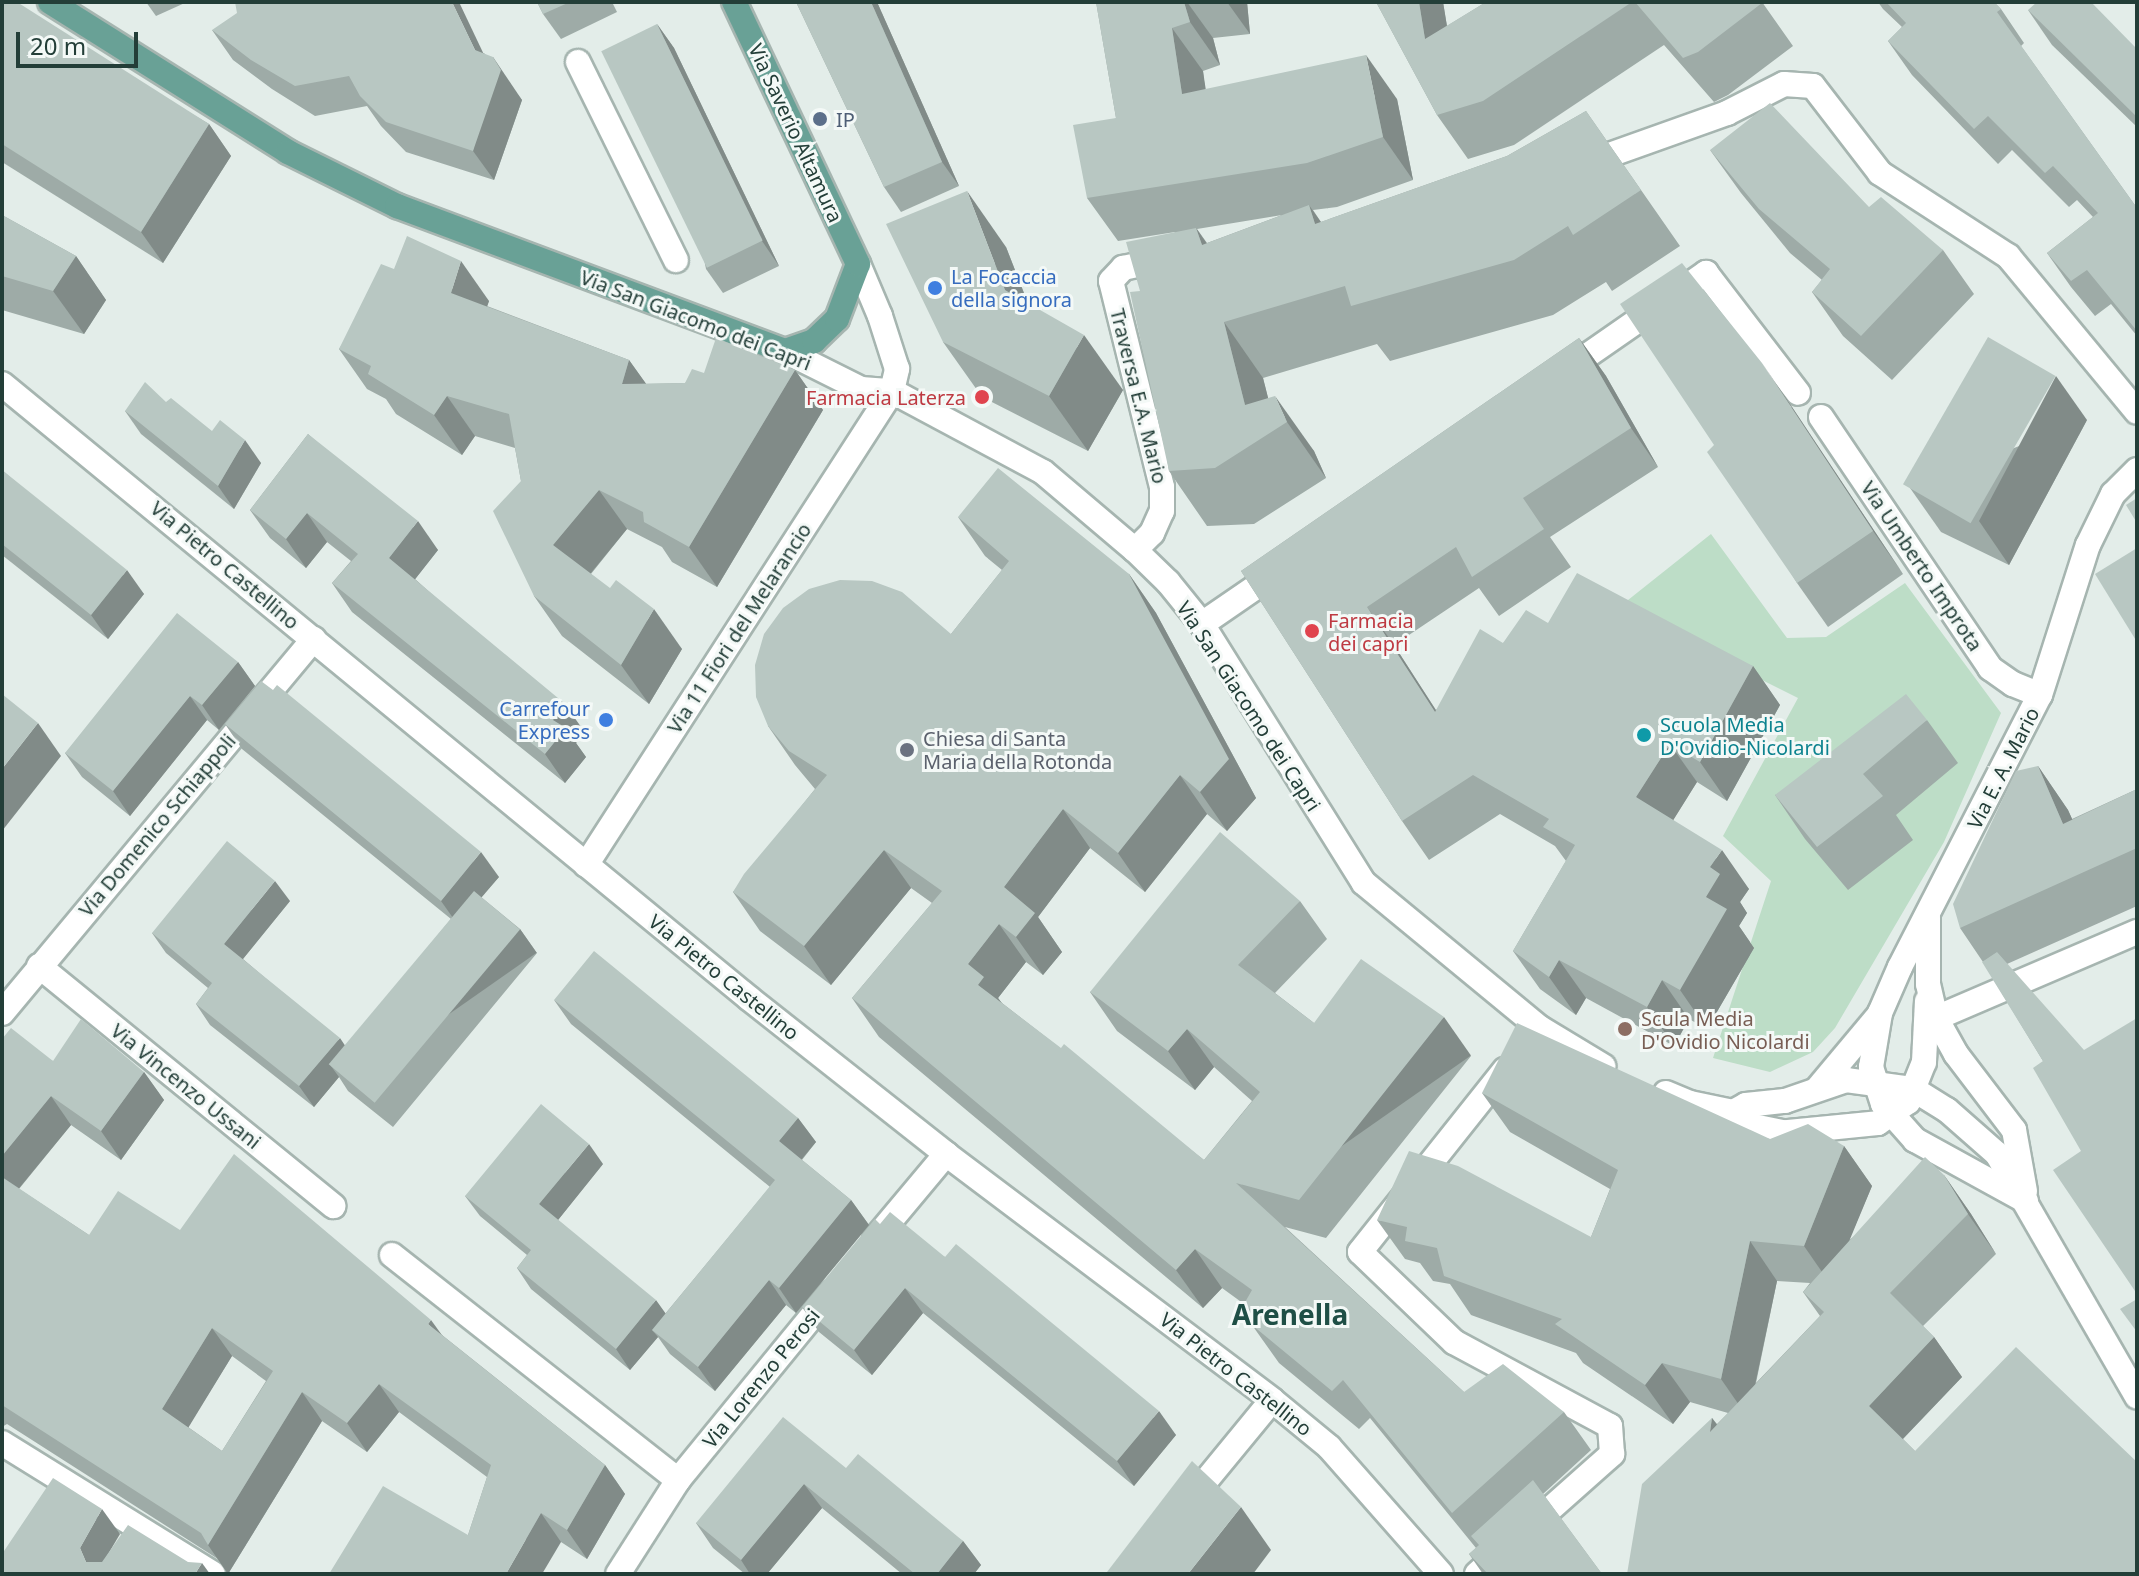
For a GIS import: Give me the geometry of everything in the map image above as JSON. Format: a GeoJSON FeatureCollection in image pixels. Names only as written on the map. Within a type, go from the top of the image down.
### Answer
{"type":"FeatureCollection","features":[{"type":"Feature","properties":{"kind":"main road","name":"Via San Giacomo dei Capri"},"geometry":{"type":"LineString","coordinates":[[50,2],[288,152],[397,206],[785,351]]}},
{"type":"Feature","properties":{"kind":"main road","name":"Via Saverio Altamura"},"geometry":{"type":"LineString","coordinates":[[734,2],[858,264]]}},
{"type":"Feature","properties":{"kind":"main road"},"geometry":{"type":"LineString","coordinates":[[785,351],[814,341],[837,319],[858,264]]}},
{"type":"Feature","properties":{"kind":"street"},"geometry":{"type":"LineString","coordinates":[[578,62],[676,260]]}},
{"type":"Feature","properties":{"kind":"street"},"geometry":{"type":"LineString","coordinates":[[1564,171],[1727,113],[1784,84],[1813,86],[1880,173],[2008,256],[2137,412]]}},
{"type":"Feature","properties":{"kind":"street","name":"Traversa E.A. Mario"},"geometry":{"type":"LineString","coordinates":[[1135,550],[1152,533],[1162,511],[1162,487],[1111,281],[1123,268],[1184,255]]}},
{"type":"Feature","properties":{"kind":"street","name":"Via Saverio Altamura"},"geometry":{"type":"LineString","coordinates":[[858,264],[880,316],[897,369],[892,391]]}},
{"type":"Feature","properties":{"kind":"street"},"geometry":{"type":"LineString","coordinates":[[1540,389],[1706,273],[1798,393]]}},
{"type":"Feature","properties":{"kind":"street","name":"Via San Giacomo dei Capri"},"geometry":{"type":"LineString","coordinates":[[785,351],[861,389],[892,391],[1043,472],[1135,550],[1168,582],[1202,624],[1364,883],[1528,1042],[1603,1066],[1690,1103],[1733,1112]]}},
{"type":"Feature","properties":{"kind":"street","name":"Via Pietro Castellino"},"geometry":{"type":"LineString","coordinates":[[2,384],[586,865],[946,1154],[1272,1400],[1329,1447],[1441,1574]]}},
{"type":"Feature","properties":{"kind":"street","name":"Via 11 Fiori del Melarancio"},"geometry":{"type":"LineString","coordinates":[[586,865],[892,391]]}},
{"type":"Feature","properties":{"kind":"street","name":"Via Umberto Improta"},"geometry":{"type":"LineString","coordinates":[[1821,417],[1990,668],[2013,684],[2040,695]]}},
{"type":"Feature","properties":{"kind":"street","name":"Via E. A. Mario"},"geometry":{"type":"LineString","coordinates":[[1872,1075],[1880,1013],[1928,912],[2040,695],[2088,545],[2113,494],[2137,470]]}},
{"type":"Feature","properties":{"kind":"street"},"geometry":{"type":"LineString","coordinates":[[1202,624],[1296,559]]}},
{"type":"Feature","properties":{"kind":"street","name":"Via Domenico Schiappoli"},"geometry":{"type":"LineString","coordinates":[[2,1013],[314,639]]}},
{"type":"Feature","properties":{"kind":"street"},"geometry":{"type":"LineString","coordinates":[[1778,1133],[1878,1123],[1908,1102],[1924,1062],[1928,912]]}},
{"type":"Feature","properties":{"kind":"street"},"geometry":{"type":"LineString","coordinates":[[1936,1018],[2137,932]]}},
{"type":"Feature","properties":{"kind":"street","name":"Via Vincenzo Ussani"},"geometry":{"type":"LineString","coordinates":[[39,966],[333,1206]]}},
{"type":"Feature","properties":{"kind":"street"},"geometry":{"type":"LineString","coordinates":[[1928,984],[1936,1018],[1956,1054],[2014,1130],[2026,1201]]}},
{"type":"Feature","properties":{"kind":"street"},"geometry":{"type":"LineString","coordinates":[[1818,1088],[1880,1013]]}},
{"type":"Feature","properties":{"kind":"street"},"geometry":{"type":"LineString","coordinates":[[1477,1574],[1587,1480],[1612,1454],[1610,1426],[1454,1342],[1360,1252],[1528,1042]]}},
{"type":"Feature","properties":{"kind":"street"},"geometry":{"type":"LineString","coordinates":[[1872,1075],[1891,1114],[1915,1140],[2026,1201]]}},
{"type":"Feature","properties":{"kind":"street"},"geometry":{"type":"LineString","coordinates":[[1915,1140],[1778,1133],[1748,1125],[1733,1112],[1746,1105],[1785,1101],[1818,1088],[1872,1075],[1913,1089],[1947,1110],[1997,1154],[2137,1396]]}},
{"type":"Feature","properties":{"kind":"street","name":"Via Lorenzo Perosi"},"geometry":{"type":"LineString","coordinates":[[618,1574],[678,1480],[946,1154]]}},
{"type":"Feature","properties":{"kind":"street"},"geometry":{"type":"LineString","coordinates":[[392,1255],[678,1480]]}},
{"type":"Feature","properties":{"kind":"street"},"geometry":{"type":"LineString","coordinates":[[1180,1513],[1272,1400]]}},
{"type":"Feature","properties":{"kind":"street"},"geometry":{"type":"LineString","coordinates":[[2,1443],[139,1531],[213,1574]]}},
{"type":"Feature","properties":{"kind":"street"},"geometry":{"type":"LineString","coordinates":[[125,1552],[139,1531]]}},
{"type":"Feature","properties":{"kind":"green space"},"geometry":{"type":"Polygon","coordinates":[[[1711,534],[1787,638],[1826,637],[1905,583],[2001,713],[1944,842],[1835,1028],[1813,1052],[1770,1072],[1713,1058],[1771,881],[1723,836],[1798,698],[1618,608],[1711,534]]]}},
{"type":"Feature","properties":{"kind":"building"},"geometry":{"type":"Polygon","coordinates":[[[2,2],[17,2],[209,124],[141,232],[2,144],[2,2]]]}},
{"type":"Feature","properties":{"kind":"building"},"geometry":{"type":"Polygon","coordinates":[[[235,2],[452,2],[475,50],[493,57],[501,70],[473,151],[386,122],[360,96],[349,76],[295,86],[251,60],[212,30],[237,13],[235,2]]]}},
{"type":"Feature","properties":{"kind":"building"},"geometry":{"type":"Polygon","coordinates":[[[537,2],[570,2],[543,14],[537,2]]]}},
{"type":"Feature","properties":{"kind":"building"},"geometry":{"type":"Polygon","coordinates":[[[796,2],[871,2],[942,162],[884,187],[796,2]]]}},
{"type":"Feature","properties":{"kind":"building"},"geometry":{"type":"Polygon","coordinates":[[[1096,2],[1184,2],[1190,22],[1172,28],[1182,94],[1366,55],[1383,137],[1307,163],[1087,198],[1073,125],[1116,118],[1096,2]]]}},
{"type":"Feature","properties":{"kind":"building"},"geometry":{"type":"Polygon","coordinates":[[[1376,2],[1419,2],[1425,39],[1486,2],[1632,2],[1483,101],[1437,115],[1376,2]]]}},
{"type":"Feature","properties":{"kind":"building"},"geometry":{"type":"Polygon","coordinates":[[[1635,2],[1762,3],[1698,52],[1683,58],[1635,2]]]}},
{"type":"Feature","properties":{"kind":"building"},"geometry":{"type":"Polygon","coordinates":[[[1886,2],[1994,2],[2001,9],[1997,12],[2137,208],[2137,331],[2087,270],[2071,281],[2047,253],[2098,213],[2053,166],[2045,173],[1988,116],[1974,129],[1888,41],[1906,23],[1886,2]]]}},
{"type":"Feature","properties":{"kind":"building"},"geometry":{"type":"Polygon","coordinates":[[[2037,2],[2091,2],[2137,49],[2137,117],[2028,10],[2037,2]]]}},
{"type":"Feature","properties":{"kind":"building"},"geometry":{"type":"Polygon","coordinates":[[[657,24],[763,241],[707,268],[601,51],[657,24]]]}},
{"type":"Feature","properties":{"kind":"building"},"geometry":{"type":"Polygon","coordinates":[[[1770,103],[1869,207],[1881,197],[1943,250],[1861,336],[1812,292],[1830,269],[1759,209],[1710,150],[1770,103]]]}},
{"type":"Feature","properties":{"kind":"building"},"geometry":{"type":"Polygon","coordinates":[[[1586,111],[1641,190],[1573,235],[1568,226],[1514,260],[1351,306],[1345,286],[1224,322],[1245,405],[1275,396],[1287,422],[1215,468],[1169,471],[1130,292],[1140,291],[1126,242],[1196,228],[1202,245],[1309,205],[1315,224],[1507,156],[1586,111]]]}},
{"type":"Feature","properties":{"kind":"building"},"geometry":{"type":"Polygon","coordinates":[[[967,191],[1005,290],[1084,335],[1049,396],[943,342],[886,224],[967,191]]]}},
{"type":"Feature","properties":{"kind":"building"},"geometry":{"type":"Polygon","coordinates":[[[2,215],[76,256],[53,291],[2,276],[2,215]]]}},
{"type":"Feature","properties":{"kind":"building"},"geometry":{"type":"Polygon","coordinates":[[[407,236],[461,261],[451,293],[629,360],[622,384],[685,383],[692,369],[704,373],[716,338],[795,370],[689,547],[644,522],[643,512],[599,490],[553,545],[610,588],[616,580],[654,609],[621,665],[534,596],[493,511],[521,481],[509,414],[447,396],[434,415],[368,374],[371,366],[339,349],[381,264],[394,269],[407,236]]]}},
{"type":"Feature","properties":{"kind":"building"},"geometry":{"type":"Polygon","coordinates":[[[1682,263],[1762,363],[1873,531],[1797,583],[1707,452],[1714,445],[1620,304],[1682,263]]]}},
{"type":"Feature","properties":{"kind":"building"},"geometry":{"type":"Polygon","coordinates":[[[1988,337],[2056,376],[1971,523],[1903,484],[1988,337]]]}},
{"type":"Feature","properties":{"kind":"building"},"geometry":{"type":"Polygon","coordinates":[[[1579,338],[1631,428],[1523,498],[1544,529],[1472,577],[1456,547],[1367,607],[1435,712],[1480,629],[1503,643],[1526,610],[1548,623],[1577,573],[1753,666],[1700,762],[1670,744],[1636,797],[1722,850],[1710,867],[1720,874],[1706,897],[1727,909],[1680,990],[1662,980],[1647,1007],[1559,960],[1549,977],[1513,951],[1575,845],[1543,827],[1549,819],[1473,775],[1402,821],[1241,571],[1579,338]]]}},
{"type":"Feature","properties":{"kind":"building"},"geometry":{"type":"Polygon","coordinates":[[[145,382],[166,402],[171,398],[212,431],[220,420],[245,440],[218,486],[125,411],[145,382]]]}},
{"type":"Feature","properties":{"kind":"building"},"geometry":{"type":"Polygon","coordinates":[[[308,434],[418,521],[389,558],[564,703],[553,720],[566,728],[545,754],[332,583],[358,554],[307,513],[286,539],[250,510],[308,434]]]}},
{"type":"Feature","properties":{"kind":"building"},"geometry":{"type":"Polygon","coordinates":[[[998,468],[1129,574],[1229,759],[1200,792],[1180,775],[1118,853],[1063,809],[1004,887],[1035,913],[1016,937],[999,924],[968,964],[984,977],[978,985],[1061,1048],[1064,1044],[1204,1160],[1260,1092],[1187,1029],[1168,1051],[1090,992],[1220,832],[1300,901],[1238,965],[1314,1023],[1361,959],[1444,1017],[1299,1200],[1236,1183],[1464,1392],[1503,1364],[1564,1412],[1452,1513],[1343,1380],[1332,1391],[1252,1325],[1257,1315],[1244,1304],[1252,1290],[1195,1249],[1176,1270],[852,998],[942,891],[884,850],[804,946],[733,892],[744,874],[827,775],[789,751],[768,726],[756,697],[755,665],[764,634],[783,608],[809,589],[840,580],[872,581],[902,592],[951,634],[1009,561],[958,517],[998,468]]]}},
{"type":"Feature","properties":{"kind":"building"},"geometry":{"type":"Polygon","coordinates":[[[2,470],[127,570],[91,615],[2,544],[2,470]]]}},
{"type":"Feature","properties":{"kind":"building"},"geometry":{"type":"Polygon","coordinates":[[[2137,498],[2137,523],[2126,505],[2137,498]]]}},
{"type":"Feature","properties":{"kind":"building"},"geometry":{"type":"Polygon","coordinates":[[[2137,548],[2137,642],[2095,574],[2137,548]]]}},
{"type":"Feature","properties":{"kind":"building"},"geometry":{"type":"Polygon","coordinates":[[[177,613],[238,662],[202,705],[190,696],[113,791],[65,753],[177,613]]]}},
{"type":"Feature","properties":{"kind":"building"},"geometry":{"type":"Polygon","coordinates":[[[261,681],[273,690],[277,685],[481,852],[441,901],[225,724],[261,681]]]}},
{"type":"Feature","properties":{"kind":"building"},"geometry":{"type":"Polygon","coordinates":[[[2,694],[38,723],[2,769],[2,694]]]}},
{"type":"Feature","properties":{"kind":"building"},"geometry":{"type":"Polygon","coordinates":[[[1906,694],[1927,720],[1863,774],[1883,796],[1817,847],[1775,795],[1906,694]]]}},
{"type":"Feature","properties":{"kind":"building"},"geometry":{"type":"Polygon","coordinates":[[[2038,766],[2063,824],[2137,789],[2137,848],[1960,928],[1953,904],[2016,771],[2038,766]]]}},
{"type":"Feature","properties":{"kind":"building"},"geometry":{"type":"Polygon","coordinates":[[[227,841],[275,881],[224,944],[340,1038],[299,1086],[196,1004],[212,983],[152,933],[227,841]]]}},
{"type":"Feature","properties":{"kind":"building"},"geometry":{"type":"Polygon","coordinates":[[[474,891],[520,930],[375,1103],[329,1064],[474,891]]]}},
{"type":"Feature","properties":{"kind":"building"},"geometry":{"type":"Polygon","coordinates":[[[594,951],[798,1118],[779,1141],[851,1200],[779,1288],[769,1280],[698,1367],[652,1330],[775,1180],[554,1000],[594,951]]]}},
{"type":"Feature","properties":{"kind":"building"},"geometry":{"type":"Polygon","coordinates":[[[1997,952],[2084,1050],[2137,1018],[2137,1294],[2053,1170],[2081,1151],[2033,1068],[2043,1061],[1982,962],[1997,952]]]}},
{"type":"Feature","properties":{"kind":"building"},"geometry":{"type":"Polygon","coordinates":[[[81,1019],[144,1072],[101,1131],[51,1096],[2,1156],[2,1039],[11,1028],[53,1061],[81,1019]]]}},
{"type":"Feature","properties":{"kind":"building"},"geometry":{"type":"Polygon","coordinates":[[[1517,1023],[1770,1139],[1808,1124],[1844,1146],[1804,1246],[1750,1241],[1721,1379],[1662,1363],[1645,1385],[1555,1324],[1562,1319],[1444,1276],[1437,1248],[1405,1241],[1407,1227],[1377,1220],[1409,1151],[1458,1166],[1591,1237],[1618,1170],[1482,1093],[1517,1023]]]}},
{"type":"Feature","properties":{"kind":"building"},"geometry":{"type":"Polygon","coordinates":[[[541,1104],[589,1144],[539,1204],[656,1300],[616,1349],[517,1268],[531,1250],[465,1196],[541,1104]]]}},
{"type":"Feature","properties":{"kind":"building"},"geometry":{"type":"Polygon","coordinates":[[[234,1154],[431,1320],[428,1324],[605,1465],[567,1530],[541,1513],[506,1574],[329,1574],[383,1486],[468,1535],[491,1465],[379,1384],[347,1423],[302,1392],[208,1545],[201,1533],[2,1405],[2,1177],[89,1235],[118,1191],[180,1230],[234,1154]],[[212,1328],[162,1409],[222,1451],[273,1371],[212,1328]]]}},
{"type":"Feature","properties":{"kind":"building"},"geometry":{"type":"Polygon","coordinates":[[[1925,1157],[1944,1175],[1968,1214],[1890,1293],[1934,1337],[1869,1406],[1915,1451],[2016,1347],[2137,1462],[2137,1574],[1627,1574],[1642,1484],[1712,1418],[1710,1432],[1824,1312],[1803,1292],[1925,1157]]]}},
{"type":"Feature","properties":{"kind":"building"},"geometry":{"type":"Polygon","coordinates":[[[890,1212],[945,1257],[956,1244],[1159,1411],[1117,1461],[905,1288],[854,1350],[802,1307],[875,1219],[880,1224],[890,1212]]]}},
{"type":"Feature","properties":{"kind":"building"},"geometry":{"type":"Polygon","coordinates":[[[2137,1299],[2137,1332],[2120,1309],[2137,1299]]]}},
{"type":"Feature","properties":{"kind":"building"},"geometry":{"type":"Polygon","coordinates":[[[783,1417],[846,1468],[858,1454],[963,1541],[937,1574],[915,1574],[804,1484],[741,1560],[696,1523],[783,1417]]]}},
{"type":"Feature","properties":{"kind":"building"},"geometry":{"type":"Polygon","coordinates":[[[1192,1461],[1241,1507],[1188,1574],[1107,1572],[1192,1461]]]}},
{"type":"Feature","properties":{"kind":"building"},"geometry":{"type":"Polygon","coordinates":[[[53,1478],[102,1509],[80,1548],[86,1562],[102,1562],[128,1525],[188,1562],[202,1563],[195,1574],[2,1574],[2,1554],[53,1478]]]}},
{"type":"Feature","properties":{"kind":"building"},"geometry":{"type":"Polygon","coordinates":[[[1533,1480],[1602,1574],[1488,1574],[1469,1554],[1479,1545],[1471,1536],[1533,1480]]]}},
{"type":"Feature","properties":{"kind":"place","name":"IP"},"geometry":{"type":"Point","coordinates":[820,119]}},
{"type":"Feature","properties":{"kind":"place","name":"La Focaccia della signora"},"geometry":{"type":"Point","coordinates":[935,288]}},
{"type":"Feature","properties":{"kind":"place","name":"Farmacia Laterza"},"geometry":{"type":"Point","coordinates":[982,397]}},
{"type":"Feature","properties":{"kind":"place","name":"Farmacia dei capri"},"geometry":{"type":"Point","coordinates":[1312,631]}},
{"type":"Feature","properties":{"kind":"place","name":"Carrefour Express"},"geometry":{"type":"Point","coordinates":[606,720]}},
{"type":"Feature","properties":{"kind":"place","name":"Scuola Media D'Ovidio-Nicolardi"},"geometry":{"type":"Point","coordinates":[1644,735]}},
{"type":"Feature","properties":{"kind":"place","name":"Chiesa di Santa Maria della Rotonda"},"geometry":{"type":"Point","coordinates":[907,750]}},
{"type":"Feature","properties":{"kind":"place","name":"Scula Media D'Ovidio Nicolardi"},"geometry":{"type":"Point","coordinates":[1625,1029]}},
{"type":"Feature","properties":{"kind":"district","name":"Arenella"},"geometry":{"type":"Point","coordinates":[1290,1314]}}]}
